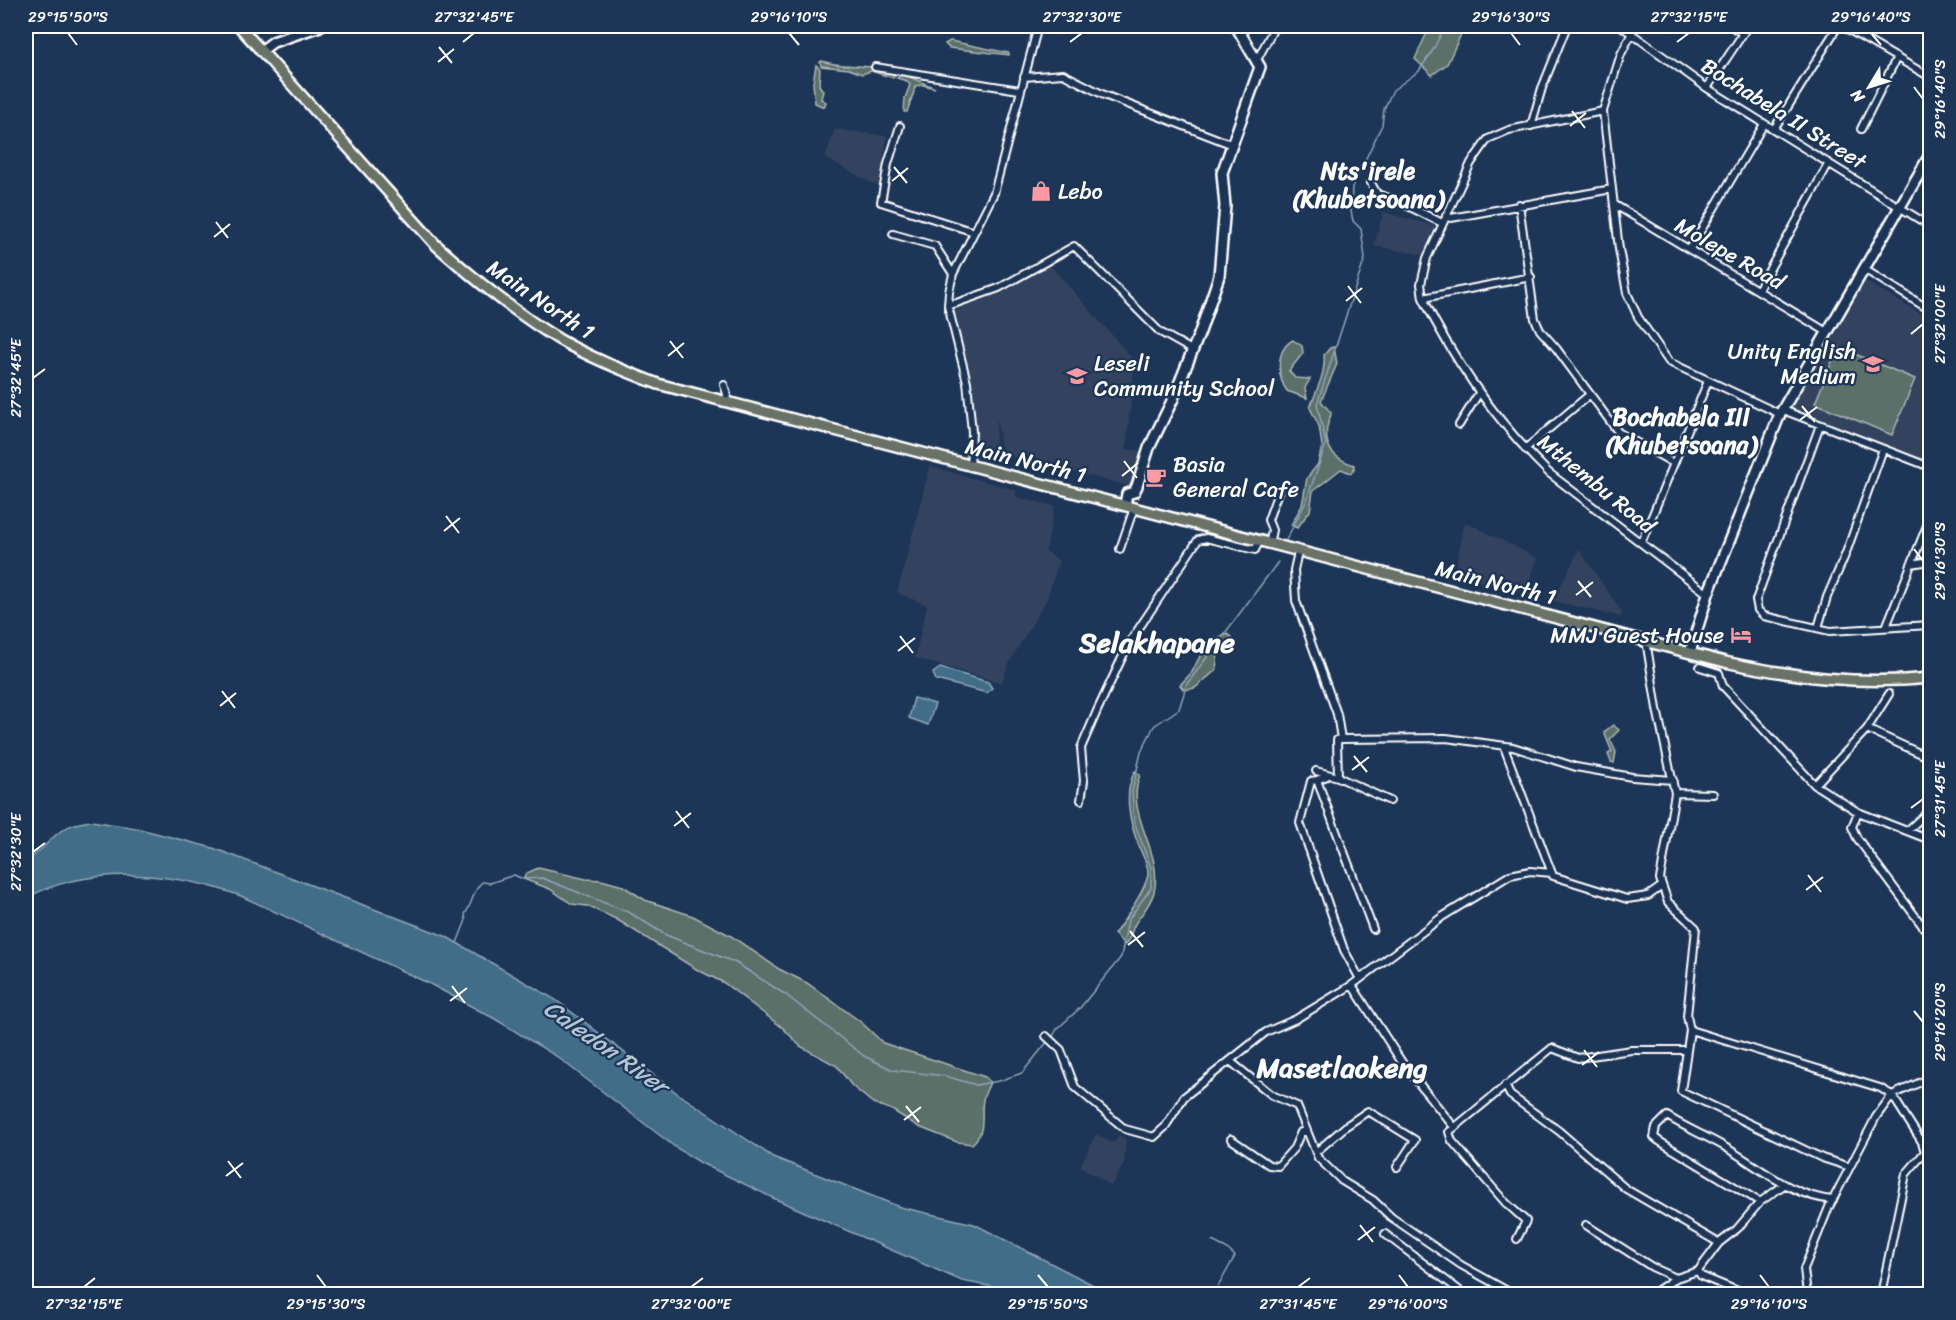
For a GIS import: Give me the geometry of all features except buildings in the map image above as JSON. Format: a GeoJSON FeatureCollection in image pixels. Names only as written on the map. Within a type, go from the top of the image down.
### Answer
{"type":"FeatureCollection","features":[{"type":"Feature","properties":{"kind":"main road","name":"Main North 1"},"geometry":{"type":"LineString","coordinates":[[239,26],[435,244],[512,308],[561,341],[603,362],[658,384],[1715,659],[1800,677],[1867,681],[1930,678]]}},
{"type":"Feature","properties":{"kind":"street"},"geometry":{"type":"LineString","coordinates":[[261,51],[273,42],[320,26]]}},
{"type":"Feature","properties":{"kind":"street"},"geometry":{"type":"LineString","coordinates":[[970,466],[972,432],[967,382],[948,306],[953,274],[994,193],[1019,90],[1038,26]]}},
{"type":"Feature","properties":{"kind":"street"},"geometry":{"type":"LineString","coordinates":[[1120,549],[1129,506],[1127,494],[1134,492],[1137,486],[1149,448],[1173,399],[1219,276],[1224,206],[1222,173],[1254,90],[1260,67],[1236,26]]}},
{"type":"Feature","properties":{"kind":"street"},"geometry":{"type":"LineString","coordinates":[[1257,60],[1275,26]]}},
{"type":"Feature","properties":{"kind":"street"},"geometry":{"type":"LineString","coordinates":[[1531,126],[1542,88],[1567,26]]}},
{"type":"Feature","properties":{"kind":"street","name":"Bochabela II Street"},"geometry":{"type":"LineString","coordinates":[[1622,26],[1707,88],[1930,226]]}},
{"type":"Feature","properties":{"kind":"street"},"geometry":{"type":"LineString","coordinates":[[1731,26],[1742,33]]}},
{"type":"Feature","properties":{"kind":"street"},"geometry":{"type":"LineString","coordinates":[[1707,88],[1748,26]]}},
{"type":"Feature","properties":{"kind":"street"},"geometry":{"type":"LineString","coordinates":[[1774,129],[1840,26],[1930,77]]}},
{"type":"Feature","properties":{"kind":"street"},"geometry":{"type":"LineString","coordinates":[[1632,33],[1621,54],[1603,111],[1619,249],[1627,293],[1638,317],[1669,362],[1781,412],[1930,467]]}},
{"type":"Feature","properties":{"kind":"street"},"geometry":{"type":"LineString","coordinates":[[1861,129],[1898,57]]}},
{"type":"Feature","properties":{"kind":"street"},"geometry":{"type":"LineString","coordinates":[[875,67],[1019,90]]}},
{"type":"Feature","properties":{"kind":"street"},"geometry":{"type":"LineString","coordinates":[[1024,76],[1063,74],[1104,95],[1233,145]]}},
{"type":"Feature","properties":{"kind":"street"},"geometry":{"type":"LineString","coordinates":[[1531,277],[1423,298],[1422,274],[1442,223],[1471,163],[1488,139],[1509,130],[1603,111]]}},
{"type":"Feature","properties":{"kind":"street"},"geometry":{"type":"LineString","coordinates":[[1690,249],[1764,124]]}},
{"type":"Feature","properties":{"kind":"street"},"geometry":{"type":"LineString","coordinates":[[900,126],[888,164],[881,202],[975,232]]}},
{"type":"Feature","properties":{"kind":"street"},"geometry":{"type":"LineString","coordinates":[[1690,652],[1708,594],[1781,412],[1930,155]]}},
{"type":"Feature","properties":{"kind":"street"},"geometry":{"type":"LineString","coordinates":[[1758,290],[1829,163]]}},
{"type":"Feature","properties":{"kind":"street"},"geometry":{"type":"LineString","coordinates":[[1371,183],[1377,194],[1398,201],[1442,223]]}},
{"type":"Feature","properties":{"kind":"street"},"geometry":{"type":"LineString","coordinates":[[1446,215],[1450,218],[1612,189]]}},
{"type":"Feature","properties":{"kind":"street"},"geometry":{"type":"LineString","coordinates":[[1519,204],[1531,277],[1535,319],[1540,330],[1618,432],[1673,463]]}},
{"type":"Feature","properties":{"kind":"street","name":"Molepe Road"},"geometry":{"type":"LineString","coordinates":[[1615,205],[1827,332]]}},
{"type":"Feature","properties":{"kind":"street"},"geometry":{"type":"LineString","coordinates":[[893,234],[934,246],[953,274]]}},
{"type":"Feature","properties":{"kind":"street"},"geometry":{"type":"LineString","coordinates":[[948,306],[999,288],[1074,246],[1160,332],[1192,350]]}},
{"type":"Feature","properties":{"kind":"street"},"geometry":{"type":"LineString","coordinates":[[1864,269],[1930,310]]}},
{"type":"Feature","properties":{"kind":"street","name":"Mthembu Road"},"geometry":{"type":"LineString","coordinates":[[1423,298],[1479,393],[1549,473],[1708,594]]}},
{"type":"Feature","properties":{"kind":"street"},"geometry":{"type":"LineString","coordinates":[[1641,543],[1708,381]]}},
{"type":"Feature","properties":{"kind":"street"},"geometry":{"type":"LineString","coordinates":[[724,386],[727,394],[726,402]]}},
{"type":"Feature","properties":{"kind":"street"},"geometry":{"type":"LineString","coordinates":[[1459,425],[1479,393]]}},
{"type":"Feature","properties":{"kind":"street"},"geometry":{"type":"LineString","coordinates":[[1525,448],[1589,395]]}},
{"type":"Feature","properties":{"kind":"street"},"geometry":{"type":"LineString","coordinates":[[1820,425],[1756,600],[1758,610],[1764,616],[1830,631],[1930,625]]}},
{"type":"Feature","properties":{"kind":"street"},"geometry":{"type":"LineString","coordinates":[[1818,628],[1827,597],[1846,553],[1883,449]]}},
{"type":"Feature","properties":{"kind":"street"},"geometry":{"type":"LineString","coordinates":[[1082,800],[1084,781],[1081,748],[1129,643],[1198,540],[1206,538],[1255,550],[1264,543],[1272,530],[1268,520],[1278,492]]}},
{"type":"Feature","properties":{"kind":"street"},"geometry":{"type":"LineString","coordinates":[[1886,627],[1930,518]]}},
{"type":"Feature","properties":{"kind":"street"},"geometry":{"type":"LineString","coordinates":[[1298,552],[1294,570],[1296,601],[1337,714],[1341,739]]}},
{"type":"Feature","properties":{"kind":"street"},"geometry":{"type":"LineString","coordinates":[[1911,564],[1930,561]]}},
{"type":"Feature","properties":{"kind":"street"},"geometry":{"type":"LineString","coordinates":[[1646,640],[1654,698],[1675,793],[1660,879],[1668,902],[1696,928],[1687,1016],[1690,1030],[1685,1050],[1681,1091],[1822,1158],[1851,1167]]}},
{"type":"Feature","properties":{"kind":"street"},"geometry":{"type":"LineString","coordinates":[[1712,672],[1715,659]]}},
{"type":"Feature","properties":{"kind":"street"},"geometry":{"type":"LineString","coordinates":[[1700,667],[1719,673],[1723,686],[1815,785],[1858,812],[1930,840]]}},
{"type":"Feature","properties":{"kind":"street"},"geometry":{"type":"LineString","coordinates":[[1815,785],[1867,729],[1889,694]]}},
{"type":"Feature","properties":{"kind":"street"},"geometry":{"type":"LineString","coordinates":[[1867,729],[1930,758]]}},
{"type":"Feature","properties":{"kind":"street"},"geometry":{"type":"LineString","coordinates":[[1338,777],[1337,740],[1446,738],[1504,747],[1580,767],[1659,781],[1673,780]]}},
{"type":"Feature","properties":{"kind":"street"},"geometry":{"type":"LineString","coordinates":[[1504,747],[1553,876],[1627,899],[1648,896],[1662,886]]}},
{"type":"Feature","properties":{"kind":"street"},"geometry":{"type":"LineString","coordinates":[[1316,771],[1327,776],[1338,777],[1390,801]]}},
{"type":"Feature","properties":{"kind":"street"},"geometry":{"type":"LineString","coordinates":[[1327,776],[1311,782],[1300,823],[1344,950],[1360,979]]}},
{"type":"Feature","properties":{"kind":"street"},"geometry":{"type":"LineString","coordinates":[[1317,780],[1372,928]]}},
{"type":"Feature","properties":{"kind":"street"},"geometry":{"type":"LineString","coordinates":[[1675,793],[1713,794]]}},
{"type":"Feature","properties":{"kind":"street"},"geometry":{"type":"LineString","coordinates":[[1906,831],[1930,810]]}},
{"type":"Feature","properties":{"kind":"street"},"geometry":{"type":"LineString","coordinates":[[1858,812],[1852,822],[1857,838],[1930,936]]}},
{"type":"Feature","properties":{"kind":"street"},"geometry":{"type":"LineString","coordinates":[[1046,1036],[1061,1050],[1075,1087],[1125,1129],[1151,1136],[1159,1135],[1184,1097],[1266,1032],[1296,1019],[1352,985],[1442,917],[1510,875],[1530,871],[1552,873]]}},
{"type":"Feature","properties":{"kind":"street"},"geometry":{"type":"LineString","coordinates":[[1352,985],[1403,1064],[1454,1127]]}},
{"type":"Feature","properties":{"kind":"street"},"geometry":{"type":"LineString","coordinates":[[1690,1030],[1880,1088],[1892,1095],[1922,1142],[1925,1152],[1906,1174],[1881,1294]]}},
{"type":"Feature","properties":{"kind":"street"},"geometry":{"type":"LineString","coordinates":[[1517,1239],[1526,1221],[1505,1202],[1448,1136],[1454,1127],[1552,1048],[1578,1058],[1631,1050],[1685,1050]]}},
{"type":"Feature","properties":{"kind":"street"},"geometry":{"type":"LineString","coordinates":[[1230,1061],[1255,1084],[1272,1095],[1297,1106],[1316,1152],[1342,1181],[1373,1200],[1391,1216],[1479,1277],[1513,1294]]}},
{"type":"Feature","properties":{"kind":"street"},"geometry":{"type":"LineString","coordinates":[[1807,1294],[1804,1269],[1833,1200],[1876,1117],[1892,1095],[1930,1078]]}},
{"type":"Feature","properties":{"kind":"street"},"geometry":{"type":"LineString","coordinates":[[1505,1085],[1510,1095],[1559,1131],[1626,1189],[1719,1244]]}},
{"type":"Feature","properties":{"kind":"street"},"geometry":{"type":"LineString","coordinates":[[1316,1152],[1346,1126],[1368,1111],[1415,1140],[1397,1167]]}},
{"type":"Feature","properties":{"kind":"street"},"geometry":{"type":"LineString","coordinates":[[1760,1202],[1659,1141],[1654,1137],[1656,1127],[1667,1116],[1724,1146],[1784,1185],[1814,1198],[1833,1200]]}},
{"type":"Feature","properties":{"kind":"street"},"geometry":{"type":"LineString","coordinates":[[1231,1139],[1269,1165],[1278,1166],[1294,1148],[1301,1132],[1306,1132]]}},
{"type":"Feature","properties":{"kind":"street"},"geometry":{"type":"LineString","coordinates":[[1652,1294],[1676,1278],[1698,1271],[1719,1244],[1760,1202],[1784,1185]]}},
{"type":"Feature","properties":{"kind":"street"},"geometry":{"type":"LineString","coordinates":[[1586,1225],[1652,1267],[1676,1278]]}},
{"type":"Feature","properties":{"kind":"street"},"geometry":{"type":"LineString","coordinates":[[1385,1234],[1464,1294]]}},
{"type":"Feature","properties":{"kind":"street"},"geometry":{"type":"LineString","coordinates":[[1698,1271],[1701,1276],[1745,1294]]}},
{"type":"Feature","properties":{"kind":"shaded area"},"geometry":{"type":"Polygon","coordinates":[[[835,129],[887,136],[879,185],[825,158],[835,129]]]}},
{"type":"Feature","properties":{"kind":"shaded area"},"geometry":{"type":"Polygon","coordinates":[[[1383,212],[1435,226],[1423,255],[1374,246],[1383,212]]]}},
{"type":"Feature","properties":{"kind":"shaded area","name":"Leseli Community School"},"geometry":{"type":"Polygon","coordinates":[[[1049,264],[1135,361],[1126,449],[1142,451],[1133,487],[1006,455],[1000,443],[997,419],[994,457],[974,453],[972,392],[953,308],[1002,290],[1049,264]]]}},
{"type":"Feature","properties":{"kind":"shaded area","name":"Unity English Medium"},"geometry":{"type":"Polygon","coordinates":[[[1865,281],[1930,319],[1930,462],[1790,410],[1865,281]]]}},
{"type":"Feature","properties":{"kind":"shaded area"},"geometry":{"type":"Polygon","coordinates":[[[930,466],[1016,490],[1016,497],[1055,506],[1046,551],[1059,561],[1047,599],[1008,665],[1002,683],[915,658],[927,605],[897,593],[930,466]]]}},
{"type":"Feature","properties":{"kind":"shaded area"},"geometry":{"type":"Polygon","coordinates":[[[1465,522],[1538,558],[1525,593],[1454,575],[1465,522]]]}},
{"type":"Feature","properties":{"kind":"shaded area"},"geometry":{"type":"Polygon","coordinates":[[[1579,549],[1622,612],[1621,617],[1553,601],[1579,549]]]}},
{"type":"Feature","properties":{"kind":"shaded area"},"geometry":{"type":"Polygon","coordinates":[[[1096,1134],[1113,1143],[1119,1135],[1126,1139],[1124,1164],[1111,1186],[1080,1166],[1096,1134]]]}},
{"type":"Feature","properties":{"kind":"green space"},"geometry":{"type":"Polygon","coordinates":[[[1430,26],[1465,26],[1447,64],[1432,75],[1415,59],[1430,26]]]}},
{"type":"Feature","properties":{"kind":"green space"},"geometry":{"type":"Polygon","coordinates":[[[950,41],[1009,53],[1009,55],[949,48],[945,44],[950,41]]]}},
{"type":"Feature","properties":{"kind":"green space"},"geometry":{"type":"Polygon","coordinates":[[[822,61],[839,65],[880,68],[896,75],[893,78],[871,71],[862,74],[849,69],[821,66],[822,61]]]}},
{"type":"Feature","properties":{"kind":"green space"},"geometry":{"type":"Polygon","coordinates":[[[816,65],[820,69],[819,85],[823,91],[821,99],[826,102],[824,107],[815,103],[813,83],[816,65]]]}},
{"type":"Feature","properties":{"kind":"green space"},"geometry":{"type":"Polygon","coordinates":[[[903,74],[935,88],[916,86],[907,112],[904,112],[905,98],[910,85],[907,81],[897,78],[903,74]]]}},
{"type":"Feature","properties":{"kind":"green space"},"geometry":{"type":"Polygon","coordinates":[[[1293,340],[1302,346],[1303,353],[1289,371],[1295,378],[1310,379],[1305,388],[1307,398],[1287,391],[1281,379],[1280,364],[1283,350],[1293,340]]]}},
{"type":"Feature","properties":{"kind":"green space"},"geometry":{"type":"Polygon","coordinates":[[[1334,347],[1337,364],[1321,401],[1331,413],[1327,427],[1327,441],[1332,452],[1341,460],[1354,465],[1354,470],[1351,473],[1341,469],[1313,491],[1310,511],[1297,528],[1291,525],[1302,505],[1307,478],[1318,464],[1322,446],[1319,426],[1310,408],[1322,375],[1324,355],[1334,347]]]}},
{"type":"Feature","properties":{"kind":"green space"},"geometry":{"type":"Polygon","coordinates":[[[1838,347],[1915,379],[1892,435],[1815,403],[1838,347]]]}},
{"type":"Feature","properties":{"kind":"green space"},"geometry":{"type":"Polygon","coordinates":[[[1227,634],[1232,637],[1232,641],[1218,653],[1216,670],[1195,688],[1184,690],[1180,685],[1192,672],[1205,646],[1227,634]]]}},
{"type":"Feature","properties":{"kind":"green space"},"geometry":{"type":"Polygon","coordinates":[[[1613,725],[1619,730],[1610,739],[1616,752],[1614,763],[1611,762],[1608,754],[1612,752],[1604,732],[1613,725]]]}},
{"type":"Feature","properties":{"kind":"green space"},"geometry":{"type":"Polygon","coordinates":[[[1135,771],[1140,775],[1136,790],[1137,805],[1154,862],[1156,877],[1153,896],[1125,945],[1114,934],[1139,896],[1148,874],[1147,865],[1135,836],[1128,802],[1135,771]]]}},
{"type":"Feature","properties":{"kind":"green space"},"geometry":{"type":"Polygon","coordinates":[[[538,868],[623,886],[645,900],[693,916],[731,936],[779,969],[807,983],[861,1022],[883,1043],[985,1077],[990,1082],[982,1106],[982,1124],[977,1139],[972,1144],[957,1142],[919,1127],[892,1110],[873,1103],[852,1086],[837,1066],[800,1046],[783,1028],[724,983],[696,969],[616,919],[587,906],[572,904],[550,889],[523,879],[527,873],[538,868]]]}},
{"type":"Feature","properties":{"kind":"water"},"geometry":{"type":"Polygon","coordinates":[[[940,668],[988,682],[992,688],[987,693],[936,680],[933,673],[940,668]]]}},
{"type":"Feature","properties":{"kind":"water"},"geometry":{"type":"Polygon","coordinates":[[[914,698],[935,704],[928,725],[909,718],[914,698]]]}},
{"type":"Feature","properties":{"kind":"water","name":"Caledon River"},"geometry":{"type":"Polygon","coordinates":[[[91,821],[136,828],[213,848],[445,936],[556,1000],[677,1093],[773,1157],[900,1207],[974,1224],[1111,1294],[1011,1294],[999,1288],[962,1281],[773,1198],[701,1163],[675,1147],[556,1056],[495,1019],[430,984],[241,896],[188,881],[132,875],[77,880],[51,887],[26,898],[26,861],[69,826],[91,821]]]}},
{"type":"Feature","properties":{"kind":"waterway"},"geometry":{"type":"LineString","coordinates":[[1286,540],[1306,502],[1326,444],[1317,404],[1365,258],[1361,229],[1353,221],[1351,211],[1352,187],[1382,125],[1384,109],[1393,90],[1419,71],[1445,26]]}},
{"type":"Feature","properties":{"kind":"waterway"},"geometry":{"type":"LineString","coordinates":[[1052,1038],[1057,1029],[1080,1008],[1121,957],[1128,920],[1151,888],[1151,868],[1134,821],[1132,792],[1141,752],[1154,726],[1179,709],[1187,684],[1278,562]]}},
{"type":"Feature","properties":{"kind":"waterway"},"geometry":{"type":"LineString","coordinates":[[457,943],[466,920],[465,914],[482,882],[490,883],[514,875],[523,879],[542,878],[630,913],[666,935],[736,963],[786,995],[864,1056],[893,1070],[945,1076],[976,1085],[999,1081],[1022,1073],[1048,1041]]}},
{"type":"Feature","properties":{"kind":"waterway"},"geometry":{"type":"LineString","coordinates":[[1212,1241],[1235,1256],[1214,1294]]}},
{"type":"Feature","properties":{"kind":"place","name":"Lebo"},"geometry":{"type":"Point","coordinates":[1041,191]}},
{"type":"Feature","properties":{"kind":"place","name":"Unity English Medium"},"geometry":{"type":"Point","coordinates":[1873,364]}},
{"type":"Feature","properties":{"kind":"place","name":"Leseli Community School"},"geometry":{"type":"Point","coordinates":[1077,376]}},
{"type":"Feature","properties":{"kind":"place","name":"Basia General Cafe"},"geometry":{"type":"Point","coordinates":[1156,477]}},
{"type":"Feature","properties":{"kind":"place","name":"MMJ Guest House"},"geometry":{"type":"Point","coordinates":[1741,635]}},
{"type":"Feature","properties":{"kind":"district","name":"Nts'irele (Khubetsoana)"},"geometry":{"type":"Point","coordinates":[1368,185]}},
{"type":"Feature","properties":{"kind":"district","name":"Bochabela III (Khubetsoana)"},"geometry":{"type":"Point","coordinates":[1681,431]}},
{"type":"Feature","properties":{"kind":"district","name":"Selakhapane"},"geometry":{"type":"Point","coordinates":[1157,642]}},
{"type":"Feature","properties":{"kind":"district","name":"Masetlaokeng"},"geometry":{"type":"Point","coordinates":[1342,1067]}}]}
